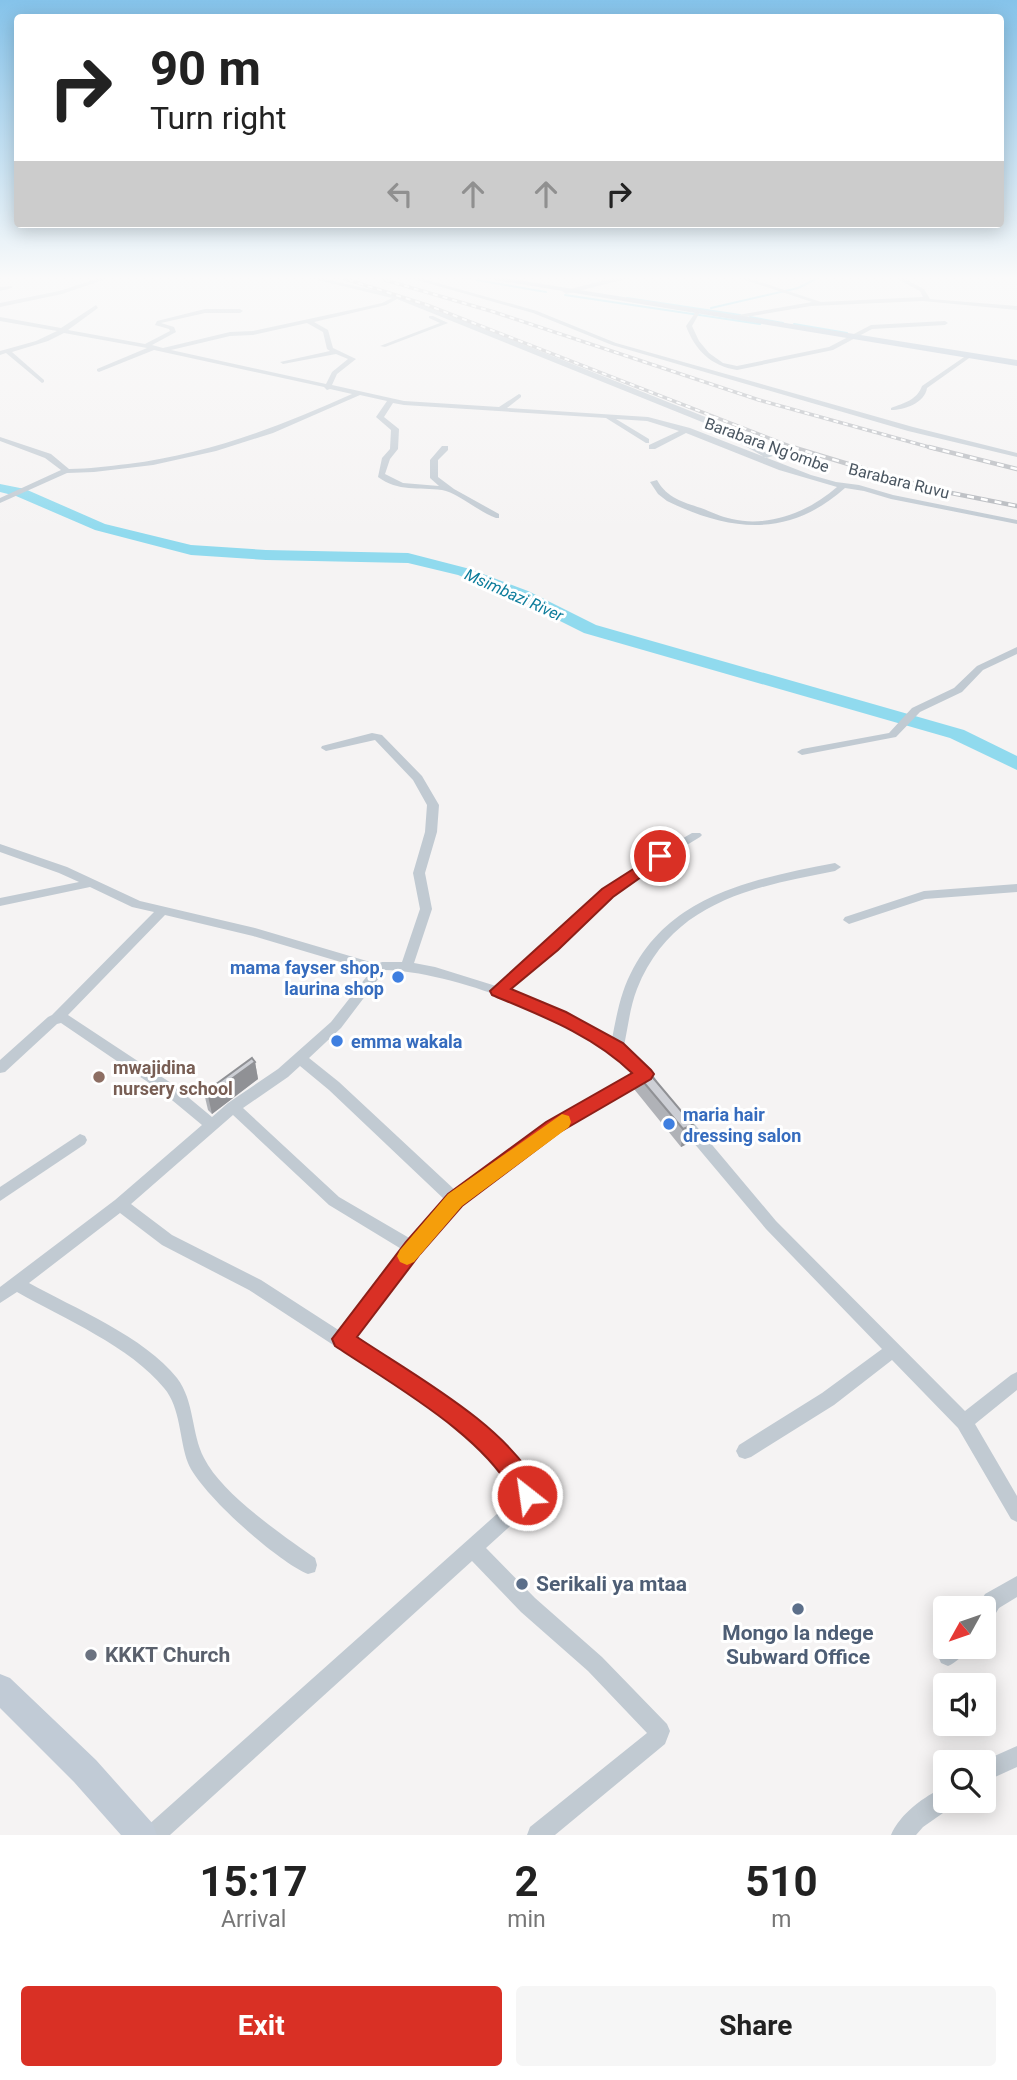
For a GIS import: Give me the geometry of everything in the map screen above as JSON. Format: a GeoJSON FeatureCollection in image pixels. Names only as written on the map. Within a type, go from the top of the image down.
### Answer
{"type":"FeatureCollection","features":[{"type":"Feature","properties":{"kind":"street"},"geometry":{"type":"LineString","coordinates":[[17,363],[42,381]]}},
{"type":"Feature","properties":{"kind":"street"},"geometry":{"type":"LineString","coordinates":[[99,370],[117,363]]}},
{"type":"Feature","properties":{"kind":"street","name":"Barabara Ng'ombe"},"geometry":{"type":"LineString","coordinates":[[217,363],[391,400],[648,419],[684,429],[750,456],[843,486],[864,489]]}},
{"type":"Feature","properties":{"kind":"street"},"geometry":{"type":"LineString","coordinates":[[327,388],[334,373],[348,363]]}},
{"type":"Feature","properties":{"kind":"street","name":"Barabara Ruvu"},"geometry":{"type":"LineString","coordinates":[[564,363],[726,430],[761,453],[864,489],[1017,522]]}},
{"type":"Feature","properties":{"kind":"street"},"geometry":{"type":"LineString","coordinates":[[680,363],[873,419],[1017,456]]}},
{"type":"Feature","properties":{"kind":"street"},"geometry":{"type":"LineString","coordinates":[[718,363],[737,369],[767,363]]}},
{"type":"Feature","properties":{"kind":"street"},"geometry":{"type":"LineString","coordinates":[[893,409],[912,403],[923,394],[924,387],[959,363]]}},
{"type":"Feature","properties":{"kind":"street"},"geometry":{"type":"LineString","coordinates":[[0,501],[67,471],[143,465],[215,452],[290,424],[357,394]]}},
{"type":"Feature","properties":{"kind":"street"},"geometry":{"type":"LineString","coordinates":[[502,408],[519,396]]}},
{"type":"Feature","properties":{"kind":"street"},"geometry":{"type":"LineString","coordinates":[[391,400],[380,417],[395,429],[394,449],[386,458],[381,475],[396,484],[446,488]]}},
{"type":"Feature","properties":{"kind":"street"},"geometry":{"type":"LineString","coordinates":[[608,418],[649,444],[684,429],[691,423],[678,409]]}},
{"type":"Feature","properties":{"kind":"street"},"geometry":{"type":"LineString","coordinates":[[0,439],[48,456],[67,471]]}},
{"type":"Feature","properties":{"kind":"street"},"geometry":{"type":"LineString","coordinates":[[445,448],[434,460],[434,478],[446,488],[496,516]]}},
{"type":"Feature","properties":{"kind":"street"},"geometry":{"type":"LineString","coordinates":[[654,482],[661,493],[673,501],[725,520],[752,523],[806,512],[831,498],[843,486]]}},
{"type":"Feature","properties":{"kind":"street"},"geometry":{"type":"LineString","coordinates":[[802,752],[892,735],[916,710],[958,690],[981,668],[1017,650]]}},
{"type":"Feature","properties":{"kind":"street"},"geometry":{"type":"LineString","coordinates":[[326,748],[372,736],[378,737],[418,778],[433,805],[431,832],[419,873],[426,909],[406,968]]}},
{"type":"Feature","properties":{"kind":"street"},"geometry":{"type":"LineString","coordinates":[[498,991],[552,946],[607,893],[642,867],[696,835]]}},
{"type":"Feature","properties":{"kind":"street"},"geometry":{"type":"LineString","coordinates":[[0,848],[25,855],[136,904],[255,932],[379,969]]}},
{"type":"Feature","properties":{"kind":"street"},"geometry":{"type":"LineString","coordinates":[[617,1048],[631,989],[660,939],[693,910],[739,887],[835,866]]}},
{"type":"Feature","properties":{"kind":"street"},"geometry":{"type":"LineString","coordinates":[[0,902],[92,883]]}},
{"type":"Feature","properties":{"kind":"street"},"geometry":{"type":"LineString","coordinates":[[849,920],[924,895],[1017,888]]}},
{"type":"Feature","properties":{"kind":"street"},"geometry":{"type":"LineString","coordinates":[[0,1068],[58,1017],[162,911]]}},
{"type":"Feature","properties":{"kind":"street"},"geometry":{"type":"LineString","coordinates":[[0,1296],[120,1204],[233,1107],[300,1058],[336,1026],[379,969],[387,965],[432,971],[498,991],[560,1016],[617,1048],[645,1074],[771,1226],[964,1422],[1017,1513]]}},
{"type":"Feature","properties":{"kind":"street"},"geometry":{"type":"LineString","coordinates":[[58,1017],[166,1087],[212,1125]]}},
{"type":"Feature","properties":{"kind":"street"},"geometry":{"type":"LineString","coordinates":[[300,1058],[334,1086],[455,1200]]}},
{"type":"Feature","properties":{"kind":"street"},"geometry":{"type":"LineString","coordinates":[[343,1339],[413,1248],[455,1200],[553,1127],[645,1074]]}},
{"type":"Feature","properties":{"kind":"street"},"geometry":{"type":"LineString","coordinates":[[233,1107],[334,1201],[413,1248]]}},
{"type":"Feature","properties":{"kind":"street"},"geometry":{"type":"LineString","coordinates":[[0,1195],[80,1140]]}},
{"type":"Feature","properties":{"kind":"street"},"geometry":{"type":"LineString","coordinates":[[120,1204],[167,1240],[255,1285],[343,1339],[448,1410],[496,1450],[527,1490],[524,1502],[154,1835]]}},
{"type":"Feature","properties":{"kind":"street"},"geometry":{"type":"LineString","coordinates":[[17,1284],[142,1356],[152,1365],[170,1383],[180,1399],[191,1448],[199,1467],[212,1483],[272,1539],[308,1565]]}},
{"type":"Feature","properties":{"kind":"street"},"geometry":{"type":"LineString","coordinates":[[745,1451],[828,1399],[892,1351]]}},
{"type":"Feature","properties":{"kind":"street"},"geometry":{"type":"LineString","coordinates":[[964,1422],[1017,1380]]}},
{"type":"Feature","properties":{"kind":"street"},"geometry":{"type":"LineString","coordinates":[[472,1547],[528,1605],[595,1664],[660,1731],[658,1737],[538,1835]]}},
{"type":"Feature","properties":{"kind":"street"},"geometry":{"type":"LineString","coordinates":[[996,1599],[1017,1587]]}},
{"type":"Feature","properties":{"kind":"street"},"geometry":{"type":"LineString","coordinates":[[0,1688],[85,1771],[142,1835]]}},
{"type":"Feature","properties":{"kind":"street"},"geometry":{"type":"LineString","coordinates":[[996,1766],[1017,1756]]}},
{"type":"Feature","properties":{"kind":"street"},"geometry":{"type":"LineString","coordinates":[[902,1835],[915,1819],[933,1806]]}},
{"type":"Feature","properties":{"kind":"building"},"geometry":{"type":"Polygon","coordinates":[[[252,1058],[255,1062],[208,1096],[204,1093],[252,1058]]]}},
{"type":"Feature","properties":{"kind":"building"},"geometry":{"type":"Polygon","coordinates":[[[644,1067],[693,1125],[683,1129],[635,1072],[644,1067]]]}},
{"type":"Feature","properties":{"kind":"waterway","name":"Msimbazi River"},"geometry":{"type":"LineString","coordinates":[[0,488],[20,492],[100,527],[191,550],[266,555],[408,558],[464,572],[522,595],[590,629],[957,734],[1017,764]]}},
{"type":"Feature","properties":{"kind":"railway"},"geometry":{"type":"LineString","coordinates":[[575,363],[797,449]]}},
{"type":"Feature","properties":{"kind":"railway"},"geometry":{"type":"LineString","coordinates":[[646,363],[759,400],[936,449]]}},
{"type":"Feature","properties":{"kind":"railway"},"geometry":{"type":"LineString","coordinates":[[792,447],[931,489],[1017,506]]}},
{"type":"Feature","properties":{"kind":"railway"},"geometry":{"type":"LineString","coordinates":[[929,447],[1017,469]]}},
{"type":"Feature","properties":{"kind":"slow traffic"},"geometry":{"type":"LineString","coordinates":[[407,1256],[455,1200],[562,1122]]}},
{"type":"Feature","properties":{"kind":"place","name":"mama fayser shop, laurina shop"},"geometry":{"type":"Point","coordinates":[398,977]}},
{"type":"Feature","properties":{"kind":"place","name":"emma wakala"},"geometry":{"type":"Point","coordinates":[337,1041]}},
{"type":"Feature","properties":{"kind":"place","name":"mwajidina nursery school"},"geometry":{"type":"Point","coordinates":[99,1077]}},
{"type":"Feature","properties":{"kind":"place","name":"maria hair dressing salon"},"geometry":{"type":"Point","coordinates":[669,1124]}},
{"type":"Feature","properties":{"kind":"place","name":"Serikali ya mtaa"},"geometry":{"type":"Point","coordinates":[522,1584]}},
{"type":"Feature","properties":{"kind":"place","name":"Mongo la ndege Subward Office"},"geometry":{"type":"Point","coordinates":[798,1609]}},
{"type":"Feature","properties":{"kind":"place","name":"KKKT Church"},"geometry":{"type":"Point","coordinates":[91,1655]}},
{"type":"Feature","properties":{"kind":"route"},"geometry":{"type":"LineString","coordinates":[[527,1495],[527,1490],[517,1475],[496,1450],[448,1410],[343,1339],[413,1248],[455,1200],[553,1127],[645,1074],[617,1048],[560,1016],[498,991],[552,946],[607,893],[660,856]]}}]}
